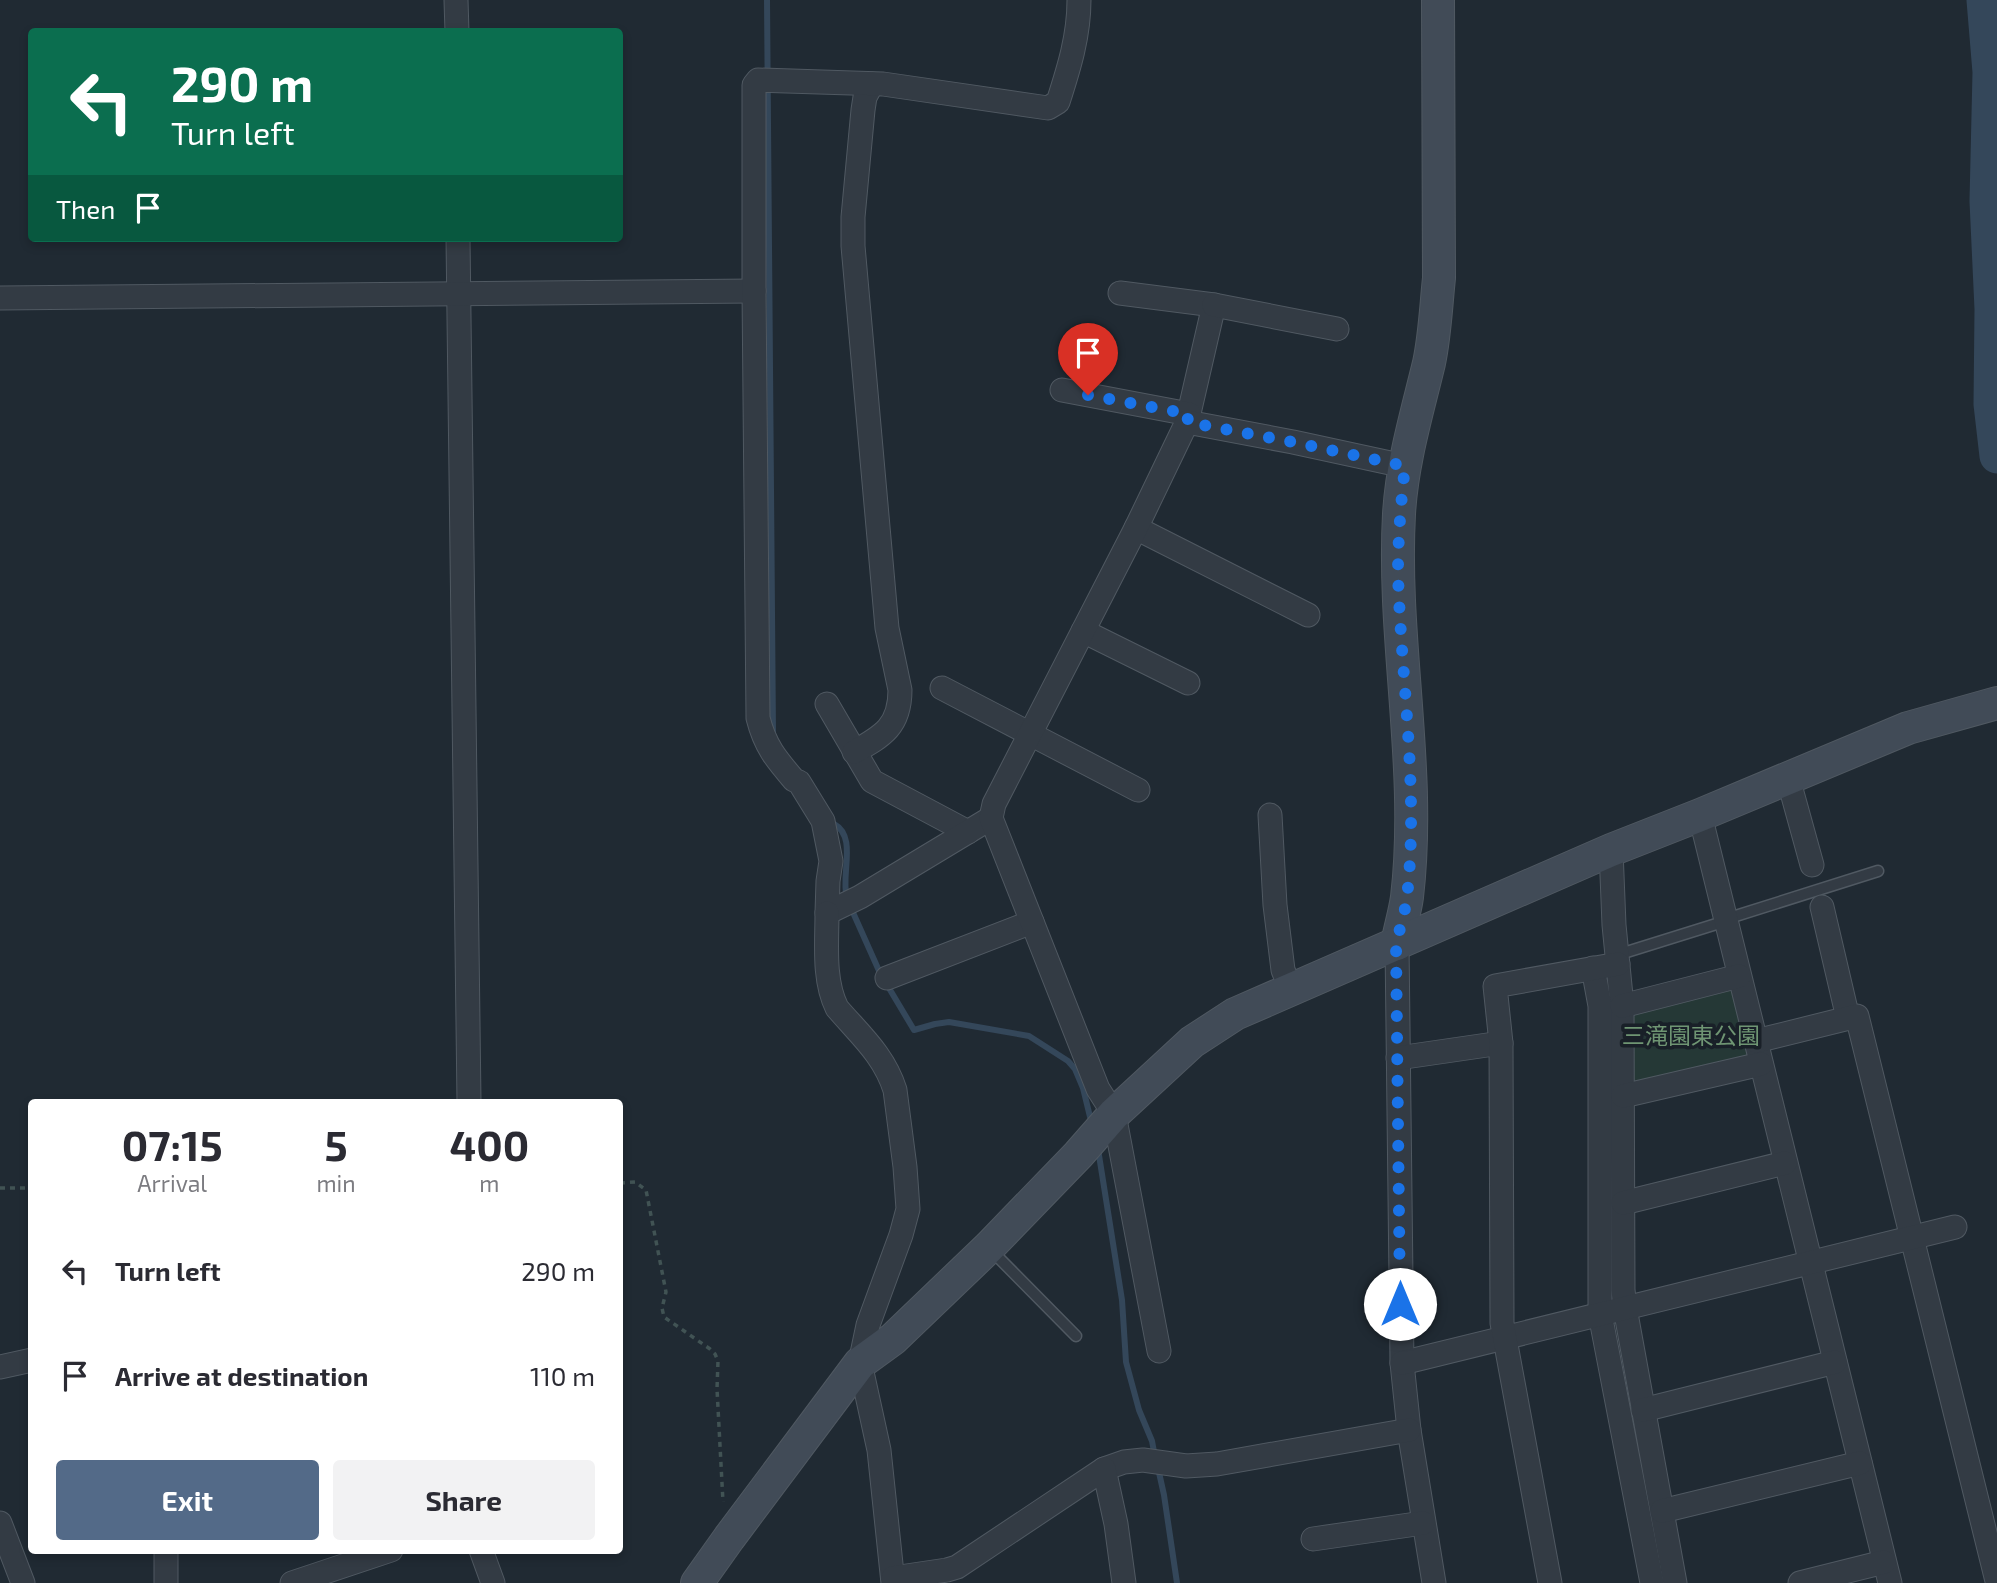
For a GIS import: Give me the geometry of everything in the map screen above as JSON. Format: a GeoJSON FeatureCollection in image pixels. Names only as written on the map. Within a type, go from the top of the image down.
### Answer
{"type":"FeatureCollection","features":[{"type":"Feature","properties":{"kind":"street"},"geometry":{"type":"LineString","coordinates":[[456,0],[457,28]]}},
{"type":"Feature","properties":{"kind":"street"},"geometry":{"type":"LineString","coordinates":[[1079,0],[1074,50],[1058,102],[1048,108],[920,88],[872,84],[769,80],[754,85],[758,719],[762,736],[771,754],[794,780],[799,782],[823,821],[831,861],[828,881],[832,910],[827,958],[833,1000],[837,1008],[878,1053],[895,1090],[908,1209],[868,1325],[860,1363],[879,1450],[893,1581],[957,1567],[1104,1469],[1124,1462],[1143,1460],[1186,1466],[1217,1464],[1409,1430]]}},
{"type":"Feature","properties":{"kind":"street"},"geometry":{"type":"LineString","coordinates":[[1434,1583],[1409,1430],[1402,1363],[1396,944],[1406,898],[1410,839],[1410,785],[1398,572],[1399,513],[1405,466],[1429,361],[1439,278],[1438,0]]}},
{"type":"Feature","properties":{"kind":"street"},"geometry":{"type":"LineString","coordinates":[[854,752],[888,731],[900,701],[887,628],[853,246],[853,217],[863,110],[872,84]]}},
{"type":"Feature","properties":{"kind":"street"},"geometry":{"type":"LineString","coordinates":[[458,242],[469,1099]]}},
{"type":"Feature","properties":{"kind":"street"},"geometry":{"type":"LineString","coordinates":[[0,298],[754,291]]}},
{"type":"Feature","properties":{"kind":"street"},"geometry":{"type":"LineString","coordinates":[[1120,293],[1214,305],[1337,329]]}},
{"type":"Feature","properties":{"kind":"street"},"geometry":{"type":"LineString","coordinates":[[1159,1351],[1101,1128],[1098,1089],[991,818],[994,804],[1136,528],[1188,418],[1214,305]]}},
{"type":"Feature","properties":{"kind":"street"},"geometry":{"type":"LineString","coordinates":[[1062,390],[1405,466]]}},
{"type":"Feature","properties":{"kind":"street"},"geometry":{"type":"LineString","coordinates":[[1136,528],[1308,615]]}},
{"type":"Feature","properties":{"kind":"street"},"geometry":{"type":"LineString","coordinates":[[1083,631],[1188,683]]}},
{"type":"Feature","properties":{"kind":"street"},"geometry":{"type":"LineString","coordinates":[[942,688],[1138,790]]}},
{"type":"Feature","properties":{"kind":"street"},"geometry":{"type":"LineString","coordinates":[[698,1583],[860,1363],[893,1339],[989,1247],[1101,1128],[1192,1042],[1235,1014],[1611,850],[1908,728],[1997,703]]}},
{"type":"Feature","properties":{"kind":"street"},"geometry":{"type":"LineString","coordinates":[[827,704],[872,781],[968,832]]}},
{"type":"Feature","properties":{"kind":"street"},"geometry":{"type":"LineString","coordinates":[[1788,778],[1812,865]]}},
{"type":"Feature","properties":{"kind":"street"},"geometry":{"type":"LineString","coordinates":[[1270,814],[1275,905],[1283,970],[1292,990]]}},
{"type":"Feature","properties":{"kind":"street"},"geometry":{"type":"LineString","coordinates":[[1700,815],[1887,1573],[1800,1583]]}},
{"type":"Feature","properties":{"kind":"street"},"geometry":{"type":"LineString","coordinates":[[832,910],[860,897],[991,818]]}},
{"type":"Feature","properties":{"kind":"street"},"geometry":{"type":"LineString","coordinates":[[1611,850],[1622,1006],[1625,1308],[1675,1583]]}},
{"type":"Feature","properties":{"kind":"street"},"geometry":{"type":"LineString","coordinates":[[1819,899],[1848,1018]]}},
{"type":"Feature","properties":{"kind":"street"},"geometry":{"type":"LineString","coordinates":[[887,978],[1032,922]]}},
{"type":"Feature","properties":{"kind":"street"},"geometry":{"type":"LineString","coordinates":[[1550,1583],[1504,1338],[1501,1043],[1495,986],[1593,968],[1617,959]]}},
{"type":"Feature","properties":{"kind":"street"},"geometry":{"type":"LineString","coordinates":[[1593,968],[1600,1006],[1600,1314],[1652,1583]]}},
{"type":"Feature","properties":{"kind":"street"},"geometry":{"type":"LineString","coordinates":[[1622,1006],[1739,976]]}},
{"type":"Feature","properties":{"kind":"street"},"geometry":{"type":"LineString","coordinates":[[1623,1096],[1759,1053],[1857,1016],[1997,1581]]}},
{"type":"Feature","properties":{"kind":"street"},"geometry":{"type":"LineString","coordinates":[[1398,1058],[1501,1043]]}},
{"type":"Feature","properties":{"kind":"street"},"geometry":{"type":"LineString","coordinates":[[1623,1203],[1785,1163]]}},
{"type":"Feature","properties":{"kind":"street"},"geometry":{"type":"LineString","coordinates":[[1402,1363],[1955,1227]]}},
{"type":"Feature","properties":{"kind":"street"},"geometry":{"type":"LineString","coordinates":[[0,1367],[28,1361]]}},
{"type":"Feature","properties":{"kind":"street"},"geometry":{"type":"LineString","coordinates":[[1643,1410],[1835,1362]]}},
{"type":"Feature","properties":{"kind":"street"},"geometry":{"type":"LineString","coordinates":[[1662,1511],[1860,1463]]}},
{"type":"Feature","properties":{"kind":"street"},"geometry":{"type":"LineString","coordinates":[[1104,1469],[1116,1524],[1124,1583]]}},
{"type":"Feature","properties":{"kind":"street"},"geometry":{"type":"LineString","coordinates":[[1313,1539],[1423,1522]]}},
{"type":"Feature","properties":{"kind":"street"},"geometry":{"type":"LineString","coordinates":[[0,1523],[23,1583]]}},
{"type":"Feature","properties":{"kind":"street"},"geometry":{"type":"LineString","coordinates":[[166,1554],[166,1583]]}},
{"type":"Feature","properties":{"kind":"street"},"geometry":{"type":"LineString","coordinates":[[292,1583],[379,1554]]}},
{"type":"Feature","properties":{"kind":"street"},"geometry":{"type":"LineString","coordinates":[[482,1554],[493,1583]]}},
{"type":"Feature","properties":{"kind":"lane"},"geometry":{"type":"LineString","coordinates":[[1812,865],[1809,870],[1819,899]]}},
{"type":"Feature","properties":{"kind":"lane"},"geometry":{"type":"LineString","coordinates":[[1617,959],[1726,920],[1819,899],[1878,871]]}},
{"type":"Feature","properties":{"kind":"lane"},"geometry":{"type":"LineString","coordinates":[[989,1247],[1076,1336]]}},
{"type":"Feature","properties":{"kind":"path"},"geometry":{"type":"LineString","coordinates":[[623,1183],[635,1182],[646,1190],[666,1292],[662,1308],[664,1317],[710,1349],[718,1361],[724,1525],[729,1538]]}},
{"type":"Feature","properties":{"kind":"path"},"geometry":{"type":"LineString","coordinates":[[0,1188],[28,1188]]}},
{"type":"Feature","properties":{"kind":"green space","name":"三滝園東公園"},"geometry":{"type":"Polygon","coordinates":[[[1728,985],[1738,991],[1750,1052],[1746,1060],[1634,1087],[1633,1009],[1728,985]]]}},
{"type":"Feature","properties":{"kind":"waterway"},"geometry":{"type":"LineString","coordinates":[[767,0],[773,734]]}},
{"type":"Feature","properties":{"kind":"waterway"},"geometry":{"type":"LineString","coordinates":[[1984,0],[1990,72],[1987,201],[1992,309],[1991,404],[1997,456]]}},
{"type":"Feature","properties":{"kind":"waterway"},"geometry":{"type":"LineString","coordinates":[[834,824],[841,830],[847,847],[847,898]]}},
{"type":"Feature","properties":{"kind":"waterway"},"geometry":{"type":"LineString","coordinates":[[851,908],[880,973],[914,1030],[949,1022],[1029,1036],[1068,1061],[1075,1069],[1083,1088],[1092,1125]]}},
{"type":"Feature","properties":{"kind":"waterway"},"geometry":{"type":"LineString","coordinates":[[1098,1149],[1122,1300],[1126,1362],[1155,1457]]}},
{"type":"Feature","properties":{"kind":"waterway"},"geometry":{"type":"LineString","coordinates":[[1158,1468],[1177,1583]]}},
{"type":"Feature","properties":{"kind":"route"},"geometry":{"type":"LineString","coordinates":[[1088,395],[1189,414],[1187,422],[1405,466],[1399,513],[1398,572],[1410,785],[1410,839],[1406,898],[1396,944],[1400,1304]]}}]}
